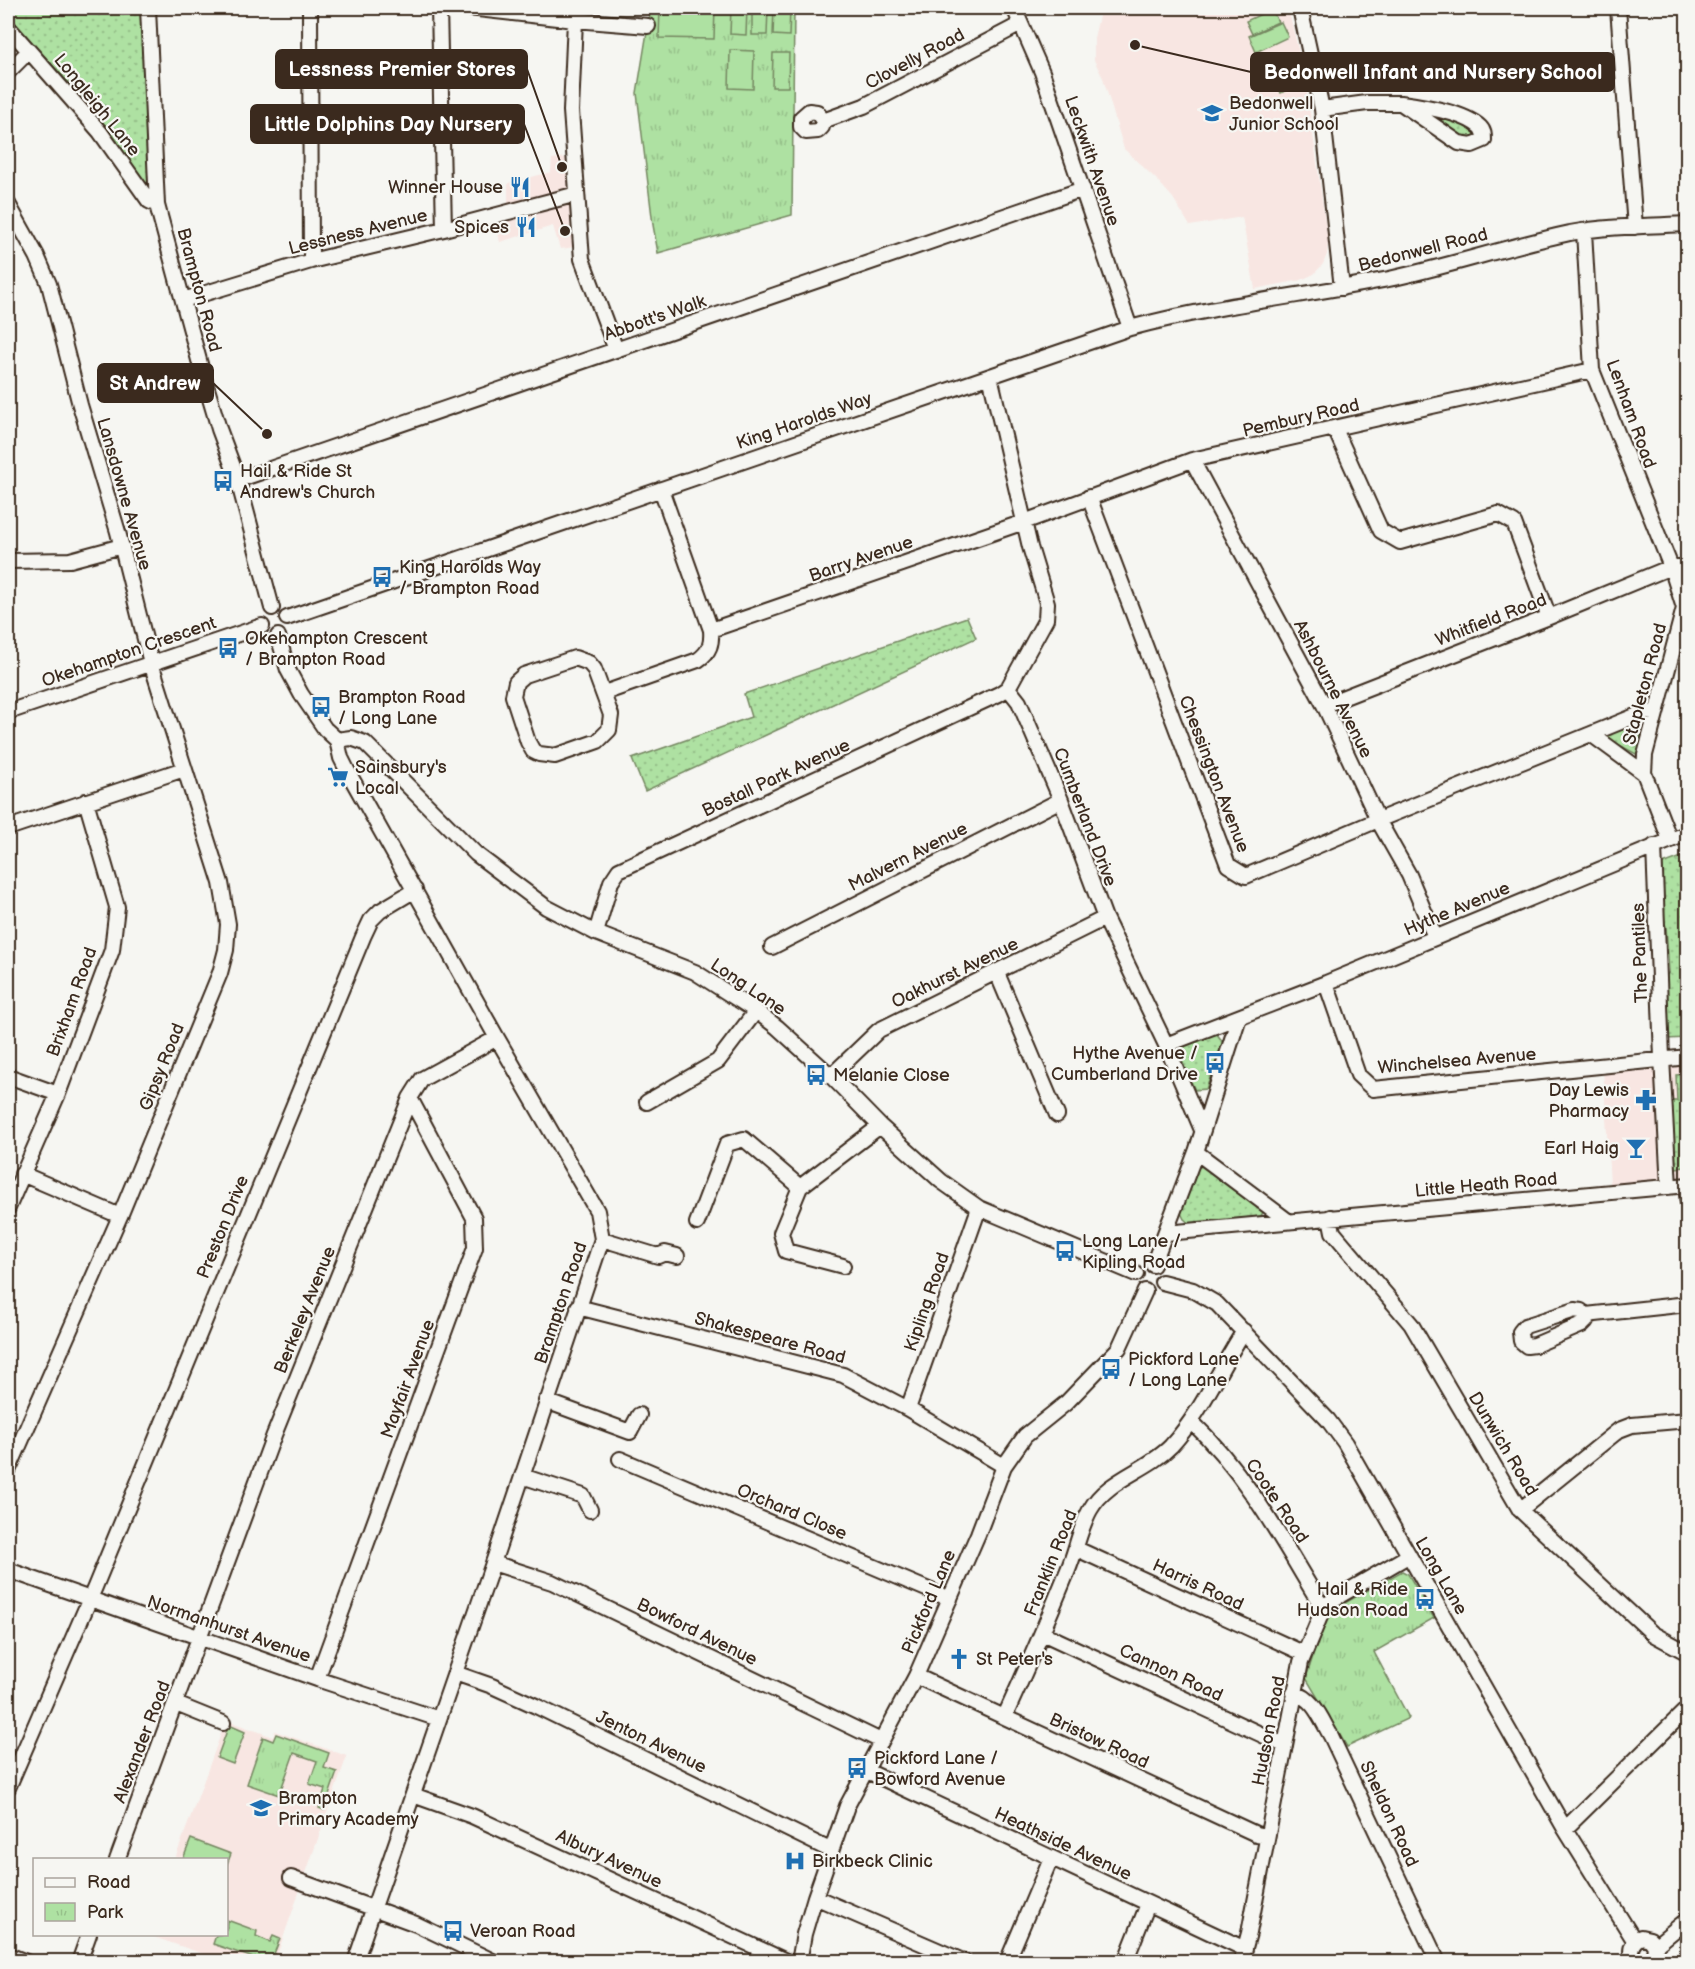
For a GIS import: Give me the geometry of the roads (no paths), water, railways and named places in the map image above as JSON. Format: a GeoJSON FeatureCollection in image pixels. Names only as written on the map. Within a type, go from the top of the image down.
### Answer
{"type":"FeatureCollection","features":[{"type":"Feature","properties":{"kind":"street","name":"Brampton Road"},"geometry":{"type":"LineString","coordinates":[[148,8],[157,205],[216,418],[238,480],[272,608]]}},
{"type":"Feature","properties":{"kind":"street"},"geometry":{"type":"LineString","coordinates":[[310,8],[311,261]]}},
{"type":"Feature","properties":{"kind":"street"},"geometry":{"type":"LineString","coordinates":[[439,8],[444,229]]}},
{"type":"Feature","properties":{"kind":"street"},"geometry":{"type":"LineString","coordinates":[[469,8],[648,26]]}},
{"type":"Feature","properties":{"kind":"street","name":"Leckwith Avenue"},"geometry":{"type":"LineString","coordinates":[[1014,8],[1042,72],[1130,328]]}},
{"type":"Feature","properties":{"kind":"street"},"geometry":{"type":"LineString","coordinates":[[1300,8],[1305,8]]}},
{"type":"Feature","properties":{"kind":"street","name":"Bedonwell Road"},"geometry":{"type":"LineString","coordinates":[[1300,8],[1322,109],[1342,288],[1418,273],[1507,248],[1584,231],[1688,224]]}},
{"type":"Feature","properties":{"kind":"street"},"geometry":{"type":"LineString","coordinates":[[1618,8],[1635,227]]}},
{"type":"Feature","properties":{"kind":"street"},"geometry":{"type":"LineString","coordinates":[[575,20],[571,111],[582,259],[616,350]]}},
{"type":"Feature","properties":{"kind":"street","name":"Clovelly Road"},"geometry":{"type":"LineString","coordinates":[[823,121],[864,106],[1021,24]]}},
{"type":"Feature","properties":{"kind":"street","name":"Longleigh Lane"},"geometry":{"type":"LineString","coordinates":[[8,27],[100,132],[149,201],[157,205]]}},
{"type":"Feature","properties":{"kind":"street"},"geometry":{"type":"LineString","coordinates":[[8,72],[29,51]]}},
{"type":"Feature","properties":{"kind":"street"},"geometry":{"type":"LineString","coordinates":[[1322,109],[1367,103],[1401,103],[1427,107],[1465,118],[1480,127],[1484,133],[1484,140],[1472,145],[1459,143],[1401,103]]}},
{"type":"Feature","properties":{"kind":"street","name":"Abbott's Walk"},"geometry":{"type":"LineString","coordinates":[[238,480],[1083,189]]}},
{"type":"Feature","properties":{"kind":"street","name":"Lessness Avenue"},"geometry":{"type":"LineString","coordinates":[[183,300],[311,261],[577,194]]}},
{"type":"Feature","properties":{"kind":"street","name":"Lansdowne Avenue"},"geometry":{"type":"LineString","coordinates":[[8,204],[37,256],[49,284],[80,405],[122,546],[151,663]]}},
{"type":"Feature","properties":{"kind":"street","name":"Lenham Road"},"geometry":{"type":"LineString","coordinates":[[1584,231],[1592,370],[1686,608]]}},
{"type":"Feature","properties":{"kind":"street","name":"King Harolds Way"},"geometry":{"type":"LineString","coordinates":[[287,618],[1130,328],[1180,315],[1342,288]]}},
{"type":"Feature","properties":{"kind":"street","name":"Pembury Road"},"geometry":{"type":"LineString","coordinates":[[1024,522],[1192,460],[1592,370]]}},
{"type":"Feature","properties":{"kind":"street"},"geometry":{"type":"LineString","coordinates":[[990,376],[1048,613],[1008,688]]}},
{"type":"Feature","properties":{"kind":"street"},"geometry":{"type":"LineString","coordinates":[[1335,429],[1381,531],[1400,542],[1498,514],[1514,524],[1549,617]]}},
{"type":"Feature","properties":{"kind":"street","name":"Ashbourne Avenue"},"geometry":{"type":"LineString","coordinates":[[1192,460],[1324,705],[1378,820],[1409,875],[1435,937]]}},
{"type":"Feature","properties":{"kind":"street"},"geometry":{"type":"LineString","coordinates":[[604,693],[698,660],[708,651],[712,639],[711,630],[661,489]]}},
{"type":"Feature","properties":{"kind":"street","name":"Chessington Avenue"},"geometry":{"type":"LineString","coordinates":[[1089,497],[1228,865],[1246,876],[1645,712],[1656,712]]}},
{"type":"Feature","properties":{"kind":"street","name":"Barry Avenue"},"geometry":{"type":"LineString","coordinates":[[711,630],[1024,522]]}},
{"type":"Feature","properties":{"kind":"street"},"geometry":{"type":"LineString","coordinates":[[8,561],[70,560],[122,546]]}},
{"type":"Feature","properties":{"kind":"street"},"geometry":{"type":"LineString","coordinates":[[1671,567],[1688,567]]}},
{"type":"Feature","properties":{"kind":"street","name":"Whitfield Road"},"geometry":{"type":"LineString","coordinates":[[1324,705],[1671,567]]}},
{"type":"Feature","properties":{"kind":"street"},"geometry":{"type":"LineString","coordinates":[[272,608],[282,611],[287,618],[287,627],[278,636],[269,633],[262,626],[264,616],[272,608]]}},
{"type":"Feature","properties":{"kind":"street","name":"Stapleton Road"},"geometry":{"type":"LineString","coordinates":[[1670,840],[1644,773],[1645,755],[1686,608]]}},
{"type":"Feature","properties":{"kind":"street","name":"Okehampton Crescent"},"geometry":{"type":"LineString","coordinates":[[8,712],[262,626]]}},
{"type":"Feature","properties":{"kind":"street","name":"Brampton Road"},"geometry":{"type":"LineString","coordinates":[[278,636],[288,670],[300,693],[325,729],[337,740],[341,758],[348,772],[597,1211],[602,1239],[355,1962]]}},
{"type":"Feature","properties":{"kind":"street"},"geometry":{"type":"LineString","coordinates":[[575,658],[589,663],[594,669],[604,693],[611,719],[606,734],[598,741],[555,756],[534,751],[528,742],[513,696],[516,682],[524,675],[575,658]]}},
{"type":"Feature","properties":{"kind":"street","name":"Gipsy Road"},"geometry":{"type":"LineString","coordinates":[[8,1472],[120,1216],[220,973],[226,950],[228,924],[221,883],[151,663]]}},
{"type":"Feature","properties":{"kind":"street","name":"Cumberland Drive"},"geometry":{"type":"LineString","coordinates":[[1008,688],[1019,702],[1061,800],[1105,918],[1166,1045],[1202,1130]]}},
{"type":"Feature","properties":{"kind":"street","name":"Bostall Park Avenue"},"geometry":{"type":"LineString","coordinates":[[596,933],[611,882],[619,870],[1008,688]]}},
{"type":"Feature","properties":{"kind":"street"},"geometry":{"type":"LineString","coordinates":[[1592,734],[1644,773]]}},
{"type":"Feature","properties":{"kind":"street","name":"Long Lane"},"geometry":{"type":"LineString","coordinates":[[337,740],[351,738],[365,743],[476,854],[546,907],[596,933],[695,972],[756,1011],[831,1076],[880,1126],[940,1181],[979,1208],[1136,1274]]}},
{"type":"Feature","properties":{"kind":"street"},"geometry":{"type":"LineString","coordinates":[[8,828],[184,769]]}},
{"type":"Feature","properties":{"kind":"street","name":"Malvern Avenue"},"geometry":{"type":"LineString","coordinates":[[772,947],[1061,800]]}},
{"type":"Feature","properties":{"kind":"street","name":"Brixham Road"},"geometry":{"type":"LineString","coordinates":[[8,1208],[58,1094],[112,950],[117,907],[86,801]]}},
{"type":"Feature","properties":{"kind":"street","name":"Hythe Avenue"},"geometry":{"type":"LineString","coordinates":[[1166,1045],[1326,983],[1688,833]]}},
{"type":"Feature","properties":{"kind":"street","name":"The Pantiles"},"geometry":{"type":"LineString","coordinates":[[1654,846],[1669,1187]]}},
{"type":"Feature","properties":{"kind":"street","name":"Preston Drive"},"geometry":{"type":"LineString","coordinates":[[8,1788],[363,937],[371,920],[380,911],[415,890]]}},
{"type":"Feature","properties":{"kind":"street","name":"Oakhurst Avenue"},"geometry":{"type":"LineString","coordinates":[[831,1076],[879,1030],[1105,918]]}},
{"type":"Feature","properties":{"kind":"street"},"geometry":{"type":"LineString","coordinates":[[997,973],[1057,1114]]}},
{"type":"Feature","properties":{"kind":"street","name":"Winchelsea Avenue"},"geometry":{"type":"LineString","coordinates":[[1326,983],[1358,1075],[1373,1089],[1662,1058]]}},
{"type":"Feature","properties":{"kind":"street"},"geometry":{"type":"LineString","coordinates":[[648,1102],[718,1061],[756,1011]]}},
{"type":"Feature","properties":{"kind":"street"},"geometry":{"type":"LineString","coordinates":[[1153,1265],[1196,1152],[1239,1017]]}},
{"type":"Feature","properties":{"kind":"street","name":"Berkeley Avenue"},"geometry":{"type":"LineString","coordinates":[[200,1638],[274,1435],[410,1098],[422,1079],[497,1038]]}},
{"type":"Feature","properties":{"kind":"street"},"geometry":{"type":"LineString","coordinates":[[1662,1058],[1688,1057]]}},
{"type":"Feature","properties":{"kind":"street"},"geometry":{"type":"LineString","coordinates":[[8,1076],[58,1094]]}},
{"type":"Feature","properties":{"kind":"street","name":"Mayfair Avenue"},"geometry":{"type":"LineString","coordinates":[[316,1679],[475,1248],[474,1218],[410,1098]]}},
{"type":"Feature","properties":{"kind":"street"},"geometry":{"type":"LineString","coordinates":[[843,1266],[786,1251],[782,1233],[800,1186],[880,1126]]}},
{"type":"Feature","properties":{"kind":"street"},"geometry":{"type":"LineString","coordinates":[[697,1223],[727,1144],[744,1139],[800,1186]]}},
{"type":"Feature","properties":{"kind":"street"},"geometry":{"type":"LineString","coordinates":[[1196,1152],[1288,1221]]}},
{"type":"Feature","properties":{"kind":"street"},"geometry":{"type":"LineString","coordinates":[[22,1174],[120,1216]]}},
{"type":"Feature","properties":{"kind":"street"},"geometry":{"type":"LineString","coordinates":[[1687,1185],[1688,1203]]}},
{"type":"Feature","properties":{"kind":"street","name":"Little Heath Road"},"geometry":{"type":"LineString","coordinates":[[1166,1233],[1687,1185]]}},
{"type":"Feature","properties":{"kind":"street","name":"Kipling Road"},"geometry":{"type":"LineString","coordinates":[[908,1409],[979,1208]]}},
{"type":"Feature","properties":{"kind":"street","name":"Dunwich Road"},"geometry":{"type":"LineString","coordinates":[[1330,1217],[1334,1232],[1411,1324],[1520,1510],[1653,1634],[1688,1653]]}},
{"type":"Feature","properties":{"kind":"street"},"geometry":{"type":"LineString","coordinates":[[602,1239],[658,1256],[665,1253],[677,1256]]}},
{"type":"Feature","properties":{"kind":"street"},"geometry":{"type":"LineString","coordinates":[[1153,1265],[1161,1272],[1162,1282],[1155,1290],[1145,1291],[1137,1284],[1136,1274],[1143,1266],[1153,1265]]}},
{"type":"Feature","properties":{"kind":"street","name":"Long Lane"},"geometry":{"type":"LineString","coordinates":[[1162,1282],[1193,1290],[1217,1304],[1328,1420],[1344,1443],[1565,1829],[1634,1940]]}},
{"type":"Feature","properties":{"kind":"street","name":"Pickford Lane"},"geometry":{"type":"LineString","coordinates":[[799,1962],[804,1934],[815,1897],[847,1806],[916,1676],[1004,1466],[1025,1436],[1066,1403],[1119,1347],[1145,1291]]}},
{"type":"Feature","properties":{"kind":"street"},"geometry":{"type":"LineString","coordinates":[[1586,1315],[1688,1304]]}},
{"type":"Feature","properties":{"kind":"street","name":"Shakespeare Road"},"geometry":{"type":"LineString","coordinates":[[578,1307],[843,1375],[908,1409],[1004,1466]]}},
{"type":"Feature","properties":{"kind":"street","name":"Franklin Road"},"geometry":{"type":"LineString","coordinates":[[1005,1716],[1077,1549],[1089,1512],[1099,1498],[1113,1486],[1154,1461],[1170,1446],[1191,1421],[1244,1331]]}},
{"type":"Feature","properties":{"kind":"street"},"geometry":{"type":"LineString","coordinates":[[546,1401],[630,1432],[639,1415]]}},
{"type":"Feature","properties":{"kind":"street"},"geometry":{"type":"LineString","coordinates":[[1520,1510],[1620,1430],[1632,1425],[1688,1420]]}},
{"type":"Feature","properties":{"kind":"street","name":"Coote Road"},"geometry":{"type":"LineString","coordinates":[[1191,1421],[1226,1459],[1257,1498],[1324,1607]]}},
{"type":"Feature","properties":{"kind":"street","name":"Orchard Close"},"geometry":{"type":"LineString","coordinates":[[620,1459],[950,1599]]}},
{"type":"Feature","properties":{"kind":"street"},"geometry":{"type":"LineString","coordinates":[[522,1476],[583,1496],[590,1510]]}},
{"type":"Feature","properties":{"kind":"street","name":"Harris Road"},"geometry":{"type":"LineString","coordinates":[[1077,1549],[1303,1653]]}},
{"type":"Feature","properties":{"kind":"street"},"geometry":{"type":"LineString","coordinates":[[1324,1607],[1408,1556]]}},
{"type":"Feature","properties":{"kind":"street","name":"Bowford Avenue"},"geometry":{"type":"LineString","coordinates":[[493,1563],[552,1582],[881,1741]]}},
{"type":"Feature","properties":{"kind":"street","name":"Normanhurst Avenue"},"geometry":{"type":"LineString","coordinates":[[8,1570],[316,1679],[439,1719]]}},
{"type":"Feature","properties":{"kind":"street","name":"Hudson Road"},"geometry":{"type":"LineString","coordinates":[[1243,1955],[1303,1653],[1324,1607]]}},
{"type":"Feature","properties":{"kind":"street","name":"Cannon Road"},"geometry":{"type":"LineString","coordinates":[[1042,1633],[1284,1745]]}},
{"type":"Feature","properties":{"kind":"street","name":"Alexander Road"},"geometry":{"type":"LineString","coordinates":[[118,1858],[200,1638]]}},
{"type":"Feature","properties":{"kind":"street","name":"Jenton Avenue"},"geometry":{"type":"LineString","coordinates":[[455,1673],[492,1686],[536,1706],[830,1850]]}},
{"type":"Feature","properties":{"kind":"street","name":"Bristow Road"},"geometry":{"type":"LineString","coordinates":[[916,1676],[1256,1834],[1266,1836]]}},
{"type":"Feature","properties":{"kind":"street","name":"Sheldon Road"},"geometry":{"type":"LineString","coordinates":[[1294,1693],[1303,1695],[1311,1703],[1331,1736],[1438,1962]]}},
{"type":"Feature","properties":{"kind":"street"},"geometry":{"type":"LineString","coordinates":[[176,1704],[223,1723]]}},
{"type":"Feature","properties":{"kind":"street"},"geometry":{"type":"LineString","coordinates":[[1565,1829],[1688,1708]]}},
{"type":"Feature","properties":{"kind":"street","name":"Heathside Avenue"},"geometry":{"type":"LineString","coordinates":[[865,1770],[1148,1904],[1243,1955]]}},
{"type":"Feature","properties":{"kind":"street","name":"Albury Avenue"},"geometry":{"type":"LineString","coordinates":[[413,1795],[472,1816],[788,1962]]}},
{"type":"Feature","properties":{"kind":"street"},"geometry":{"type":"LineString","coordinates":[[1007,1962],[1051,1858]]}},
{"type":"Feature","properties":{"kind":"street"},"geometry":{"type":"LineString","coordinates":[[291,1878],[416,1924],[473,1957],[495,1962]]}},
{"type":"Feature","properties":{"kind":"street"},"geometry":{"type":"LineString","coordinates":[[815,1897],[965,1962]]}},
{"type":"Feature","properties":{"kind":"street"},"geometry":{"type":"LineString","coordinates":[[1125,1962],[1148,1904]]}},
{"type":"Feature","properties":{"kind":"street"},"geometry":{"type":"LineString","coordinates":[[1655,1946],[1688,1919]]}},
{"type":"Feature","properties":{"kind":"street"},"geometry":{"type":"LineString","coordinates":[[79,1962],[89,1936]]}},
{"type":"Feature","properties":{"kind":"street"},"geometry":{"type":"LineString","coordinates":[[1633,1962],[1631,1945],[1634,1940],[1641,1937],[1650,1939],[1655,1946],[1653,1962]]}},
{"type":"Feature","properties":{"kind":"street"},"geometry":{"type":"LineString","coordinates":[[8,1955],[26,1962]]}},
{"type":"Feature","properties":{"kind":"place","name":"Bedonwell Infant and Nursery School"},"geometry":{"type":"Point","coordinates":[1135,45]}},
{"type":"Feature","properties":{"kind":"place","name":"Bedonwell Junior School"},"geometry":{"type":"Point","coordinates":[1212,113]}},
{"type":"Feature","properties":{"kind":"place","name":"Lessness Premier Stores"},"geometry":{"type":"Point","coordinates":[562,167]}},
{"type":"Feature","properties":{"kind":"place","name":"Winner House"},"geometry":{"type":"Point","coordinates":[520,187]}},
{"type":"Feature","properties":{"kind":"place","name":"Spices"},"geometry":{"type":"Point","coordinates":[526,227]}},
{"type":"Feature","properties":{"kind":"place","name":"Little Dolphins Day Nursery"},"geometry":{"type":"Point","coordinates":[565,231]}},
{"type":"Feature","properties":{"kind":"place","name":"St Andrew"},"geometry":{"type":"Point","coordinates":[267,434]}},
{"type":"Feature","properties":{"kind":"place","name":"Hail & Ride St Andrew's Church"},"geometry":{"type":"Point","coordinates":[223,481]}},
{"type":"Feature","properties":{"kind":"place","name":"King Harolds Way / Brampton Road"},"geometry":{"type":"Point","coordinates":[382,577]}},
{"type":"Feature","properties":{"kind":"place","name":"Okehampton Crescent / Brampton Road"},"geometry":{"type":"Point","coordinates":[228,648]}},
{"type":"Feature","properties":{"kind":"place","name":"Brampton Road / Long Lane"},"geometry":{"type":"Point","coordinates":[321,707]}},
{"type":"Feature","properties":{"kind":"place","name":"Sainsbury's Local"},"geometry":{"type":"Point","coordinates":[338,777]}},
{"type":"Feature","properties":{"kind":"place","name":"Hythe Avenue / Cumberland Drive"},"geometry":{"type":"Point","coordinates":[1215,1063]}},
{"type":"Feature","properties":{"kind":"place","name":"Melanie Close"},"geometry":{"type":"Point","coordinates":[816,1075]}},
{"type":"Feature","properties":{"kind":"place","name":"Day Lewis Pharmacy"},"geometry":{"type":"Point","coordinates":[1646,1100]}},
{"type":"Feature","properties":{"kind":"place","name":"Earl Haig"},"geometry":{"type":"Point","coordinates":[1636,1148]}},
{"type":"Feature","properties":{"kind":"place","name":"Long Lane / Kipling Road"},"geometry":{"type":"Point","coordinates":[1065,1251]}},
{"type":"Feature","properties":{"kind":"place","name":"Pickford Lane / Long Lane"},"geometry":{"type":"Point","coordinates":[1111,1369]}},
{"type":"Feature","properties":{"kind":"place","name":"Hail & Ride Hudson Road"},"geometry":{"type":"Point","coordinates":[1425,1599]}},
{"type":"Feature","properties":{"kind":"place","name":"St Peter's"},"geometry":{"type":"Point","coordinates":[959,1659]}},
{"type":"Feature","properties":{"kind":"place","name":"Pickford Lane / Bowford Avenue"},"geometry":{"type":"Point","coordinates":[857,1768]}},
{"type":"Feature","properties":{"kind":"place","name":"Brampton Primary Academy"},"geometry":{"type":"Point","coordinates":[261,1808]}},
{"type":"Feature","properties":{"kind":"place","name":"Birkbeck Clinic"},"geometry":{"type":"Point","coordinates":[795,1861]}},
{"type":"Feature","properties":{"kind":"place","name":"Veroan Road"},"geometry":{"type":"Point","coordinates":[453,1931]}}]}
